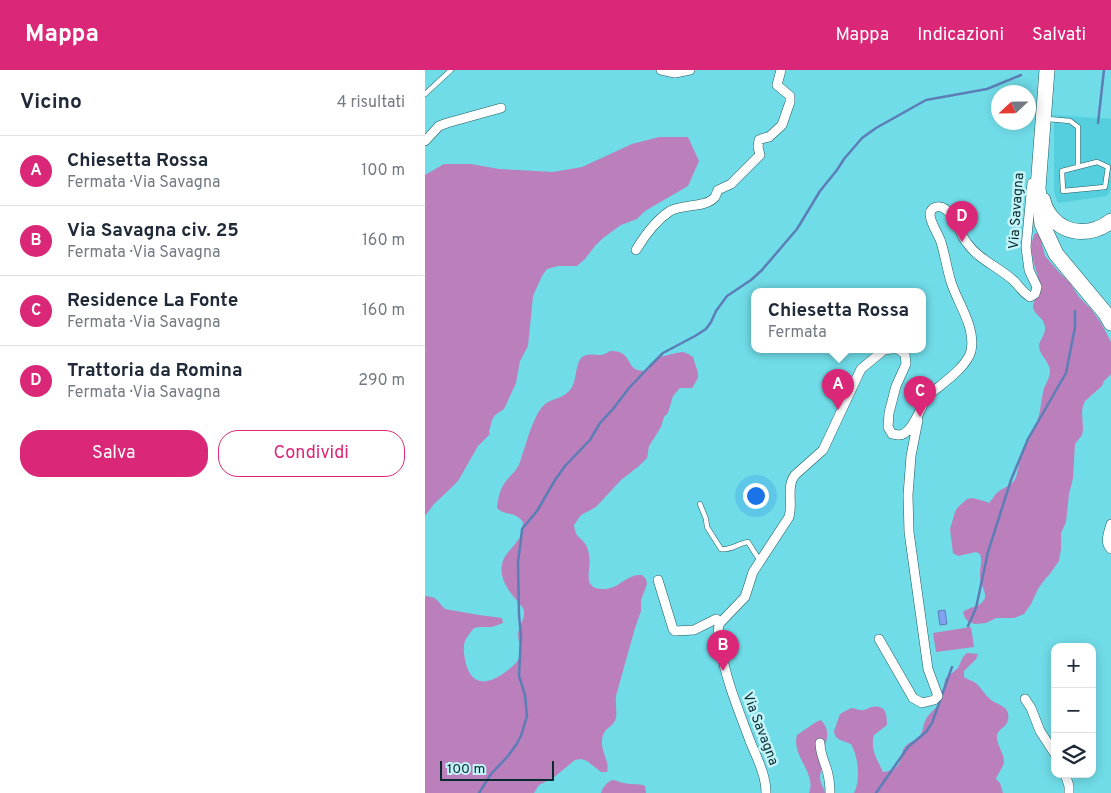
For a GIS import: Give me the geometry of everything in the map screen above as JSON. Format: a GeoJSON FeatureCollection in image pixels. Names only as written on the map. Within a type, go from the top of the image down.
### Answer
{"type":"FeatureCollection","features":[{"type":"Feature","properties":{"kind":"highway"},"geometry":{"type":"LineString","coordinates":[[1047,70],[1038,188],[1042,224],[1056,254],[1106,314],[1111,323]]}},
{"type":"Feature","properties":{"kind":"highway"},"geometry":{"type":"LineString","coordinates":[[1052,70],[1042,192],[1043,203],[1050,216],[1066,229],[1078,232],[1091,231],[1104,227],[1111,222]]}},
{"type":"Feature","properties":{"kind":"street"},"geometry":{"type":"LineString","coordinates":[[661,70],[675,73],[690,70]]}},
{"type":"Feature","properties":{"kind":"street"},"geometry":{"type":"LineString","coordinates":[[636,250],[648,231],[670,211],[683,206],[705,203],[715,198],[718,190],[731,184],[760,156],[759,140],[769,137],[782,125],[790,102],[790,96],[777,85],[781,70]]}},
{"type":"Feature","properties":{"kind":"street","name":"Via Savagna"},"geometry":{"type":"LineString","coordinates":[[904,353],[906,364],[896,386],[889,413],[888,427],[892,434],[900,436],[905,434],[911,427],[927,397],[962,366],[971,353],[972,340],[968,324],[951,281],[941,241],[930,215],[932,209],[942,207],[950,212],[966,242],[974,252],[1014,281],[1024,293],[1030,296],[1035,294],[1037,288],[1029,270],[1026,248],[1035,154],[1039,70]]}},
{"type":"Feature","properties":{"kind":"street"},"geometry":{"type":"LineString","coordinates":[[425,141],[439,126],[447,122],[501,108]]}},
{"type":"Feature","properties":{"kind":"street"},"geometry":{"type":"LineString","coordinates":[[658,580],[675,631],[694,630],[715,619],[719,623],[745,597],[753,572],[791,512],[791,480],[823,450],[861,369],[880,353]]}},
{"type":"Feature","properties":{"kind":"street"},"geometry":{"type":"LineString","coordinates":[[879,639],[913,698],[922,703],[934,700],[938,696],[928,669],[909,532],[908,495],[911,456],[919,412]]}},
{"type":"Feature","properties":{"kind":"street"},"geometry":{"type":"LineString","coordinates":[[1111,524],[1107,542],[1111,548]]}},
{"type":"Feature","properties":{"kind":"street","name":"Via Savagna"},"geometry":{"type":"LineString","coordinates":[[719,623],[717,631],[730,687],[764,777],[766,793]]}},
{"type":"Feature","properties":{"kind":"street"},"geometry":{"type":"LineString","coordinates":[[1025,699],[1031,708],[1040,731],[1051,748]]}},
{"type":"Feature","properties":{"kind":"street"},"geometry":{"type":"LineString","coordinates":[[820,742],[820,750],[826,767],[831,793]]}},
{"type":"Feature","properties":{"kind":"street"},"geometry":{"type":"LineString","coordinates":[[1066,778],[1069,793]]}},
{"type":"Feature","properties":{"kind":"lane"},"geometry":{"type":"LineString","coordinates":[[425,94],[451,70]]}},
{"type":"Feature","properties":{"kind":"lane"},"geometry":{"type":"LineString","coordinates":[[1048,119],[1070,121],[1078,127],[1078,167]]}},
{"type":"Feature","properties":{"kind":"lane"},"geometry":{"type":"LineString","coordinates":[[1097,162],[1108,167],[1105,187],[1063,191],[1062,171],[1078,167],[1097,162]]}},
{"type":"Feature","properties":{"kind":"lane"},"geometry":{"type":"LineString","coordinates":[[700,504],[707,527],[721,549],[728,549],[749,542],[760,561]]}},
{"type":"Feature","properties":{"kind":"shaded area"},"geometry":{"type":"Polygon","coordinates":[[[1054,115],[1111,119],[1111,189],[1107,196],[1058,203],[1054,192],[1054,115]]]}},
{"type":"Feature","properties":{"kind":"shaded area"},"geometry":{"type":"Polygon","coordinates":[[[659,137],[688,137],[699,161],[688,186],[645,211],[637,219],[621,225],[603,238],[577,266],[558,266],[547,269],[533,296],[528,346],[520,361],[516,383],[504,409],[495,415],[492,420],[490,434],[478,446],[458,481],[434,504],[425,516],[425,175],[444,164],[471,164],[499,169],[553,172],[582,167],[632,144],[659,137]]]}},
{"type":"Feature","properties":{"kind":"shaded area"},"geometry":{"type":"Polygon","coordinates":[[[1035,233],[1041,234],[1045,256],[1070,283],[1101,323],[1111,342],[1111,374],[1102,386],[1085,401],[1083,406],[1083,429],[1082,435],[1075,444],[1073,478],[1066,522],[1061,533],[1059,561],[1038,589],[1024,614],[1014,618],[996,618],[986,623],[975,624],[965,618],[963,612],[980,604],[985,597],[980,577],[981,557],[976,552],[958,556],[953,553],[950,529],[955,512],[967,499],[973,498],[989,503],[997,493],[1014,481],[1021,456],[1038,418],[1050,370],[1039,346],[1045,332],[1045,325],[1034,311],[1033,306],[1040,288],[1032,253],[1035,233]]]}},
{"type":"Feature","properties":{"kind":"shaded area"},"geometry":{"type":"Polygon","coordinates":[[[610,351],[623,354],[635,369],[640,371],[648,370],[655,360],[660,357],[683,352],[693,357],[698,378],[692,388],[680,388],[673,396],[668,413],[649,446],[647,458],[621,480],[596,507],[581,515],[574,525],[577,535],[584,542],[588,551],[590,561],[589,582],[593,586],[600,589],[611,588],[635,575],[642,575],[646,579],[647,584],[641,600],[641,611],[616,696],[615,721],[605,731],[603,737],[602,745],[608,768],[607,772],[601,772],[587,761],[581,759],[575,760],[553,778],[539,785],[534,793],[425,793],[425,596],[435,598],[445,609],[502,618],[503,623],[492,627],[474,628],[464,643],[467,668],[474,678],[479,681],[490,680],[504,673],[517,662],[520,654],[518,634],[524,611],[506,585],[501,570],[504,558],[520,536],[523,522],[520,518],[500,511],[497,508],[500,493],[519,465],[532,425],[540,410],[547,402],[569,391],[574,383],[578,365],[583,356],[602,355],[610,351]]]}},
{"type":"Feature","properties":{"kind":"shaded area"},"geometry":{"type":"Polygon","coordinates":[[[945,610],[947,624],[940,625],[938,611],[945,610]]]}},
{"type":"Feature","properties":{"kind":"shaded area"},"geometry":{"type":"Polygon","coordinates":[[[971,627],[974,647],[936,652],[933,633],[971,627]]]}},
{"type":"Feature","properties":{"kind":"shaded area"},"geometry":{"type":"Polygon","coordinates":[[[967,653],[978,654],[976,659],[964,671],[964,677],[976,683],[988,697],[1003,706],[1007,711],[1007,722],[997,735],[1004,762],[996,779],[1000,783],[1003,793],[854,793],[858,775],[855,755],[851,744],[840,740],[835,736],[834,731],[840,714],[851,708],[865,710],[876,706],[883,708],[887,717],[887,725],[874,735],[873,745],[876,758],[883,772],[892,770],[900,762],[906,746],[920,736],[926,718],[941,700],[945,679],[958,668],[967,653]]]}},
{"type":"Feature","properties":{"kind":"shaded area"},"geometry":{"type":"Polygon","coordinates":[[[821,720],[827,733],[820,778],[825,793],[809,793],[811,786],[810,778],[797,750],[797,735],[821,720]]]}},
{"type":"Feature","properties":{"kind":"shaded area"},"geometry":{"type":"Polygon","coordinates":[[[612,780],[645,786],[646,793],[601,793],[605,785],[612,780]]]}},
{"type":"Feature","properties":{"kind":"waterway"},"geometry":{"type":"LineString","coordinates":[[1098,123],[1104,70]]}},
{"type":"Feature","properties":{"kind":"waterway"},"geometry":{"type":"LineString","coordinates":[[479,793],[491,774],[516,745],[527,716],[525,695],[519,676],[521,636],[518,561],[522,529],[537,511],[565,466],[590,440],[600,423],[629,388],[663,353],[706,329],[727,296],[762,270],[797,229],[820,191],[862,138],[926,100],[987,89],[1021,75]]}},
{"type":"Feature","properties":{"kind":"waterway"},"geometry":{"type":"LineString","coordinates":[[968,626],[976,608],[988,552],[1011,480],[1028,439],[1066,373],[1075,327],[1075,311]]}},
{"type":"Feature","properties":{"kind":"waterway"},"geometry":{"type":"LineString","coordinates":[[876,793],[908,747],[926,732],[932,723],[952,667]]}},
{"type":"Feature","properties":{"kind":"place","name":"Trattoria da Romina"},"geometry":{"type":"Point","coordinates":[962,242]}},
{"type":"Feature","properties":{"kind":"place","name":"Chiesetta Rossa"},"geometry":{"type":"Point","coordinates":[838,410]}},
{"type":"Feature","properties":{"kind":"place","name":"Residence La Fonte"},"geometry":{"type":"Point","coordinates":[920,417]}},
{"type":"Feature","properties":{"kind":"place","name":"Via Savagna civ. 25"},"geometry":{"type":"Point","coordinates":[723,671]}}]}
